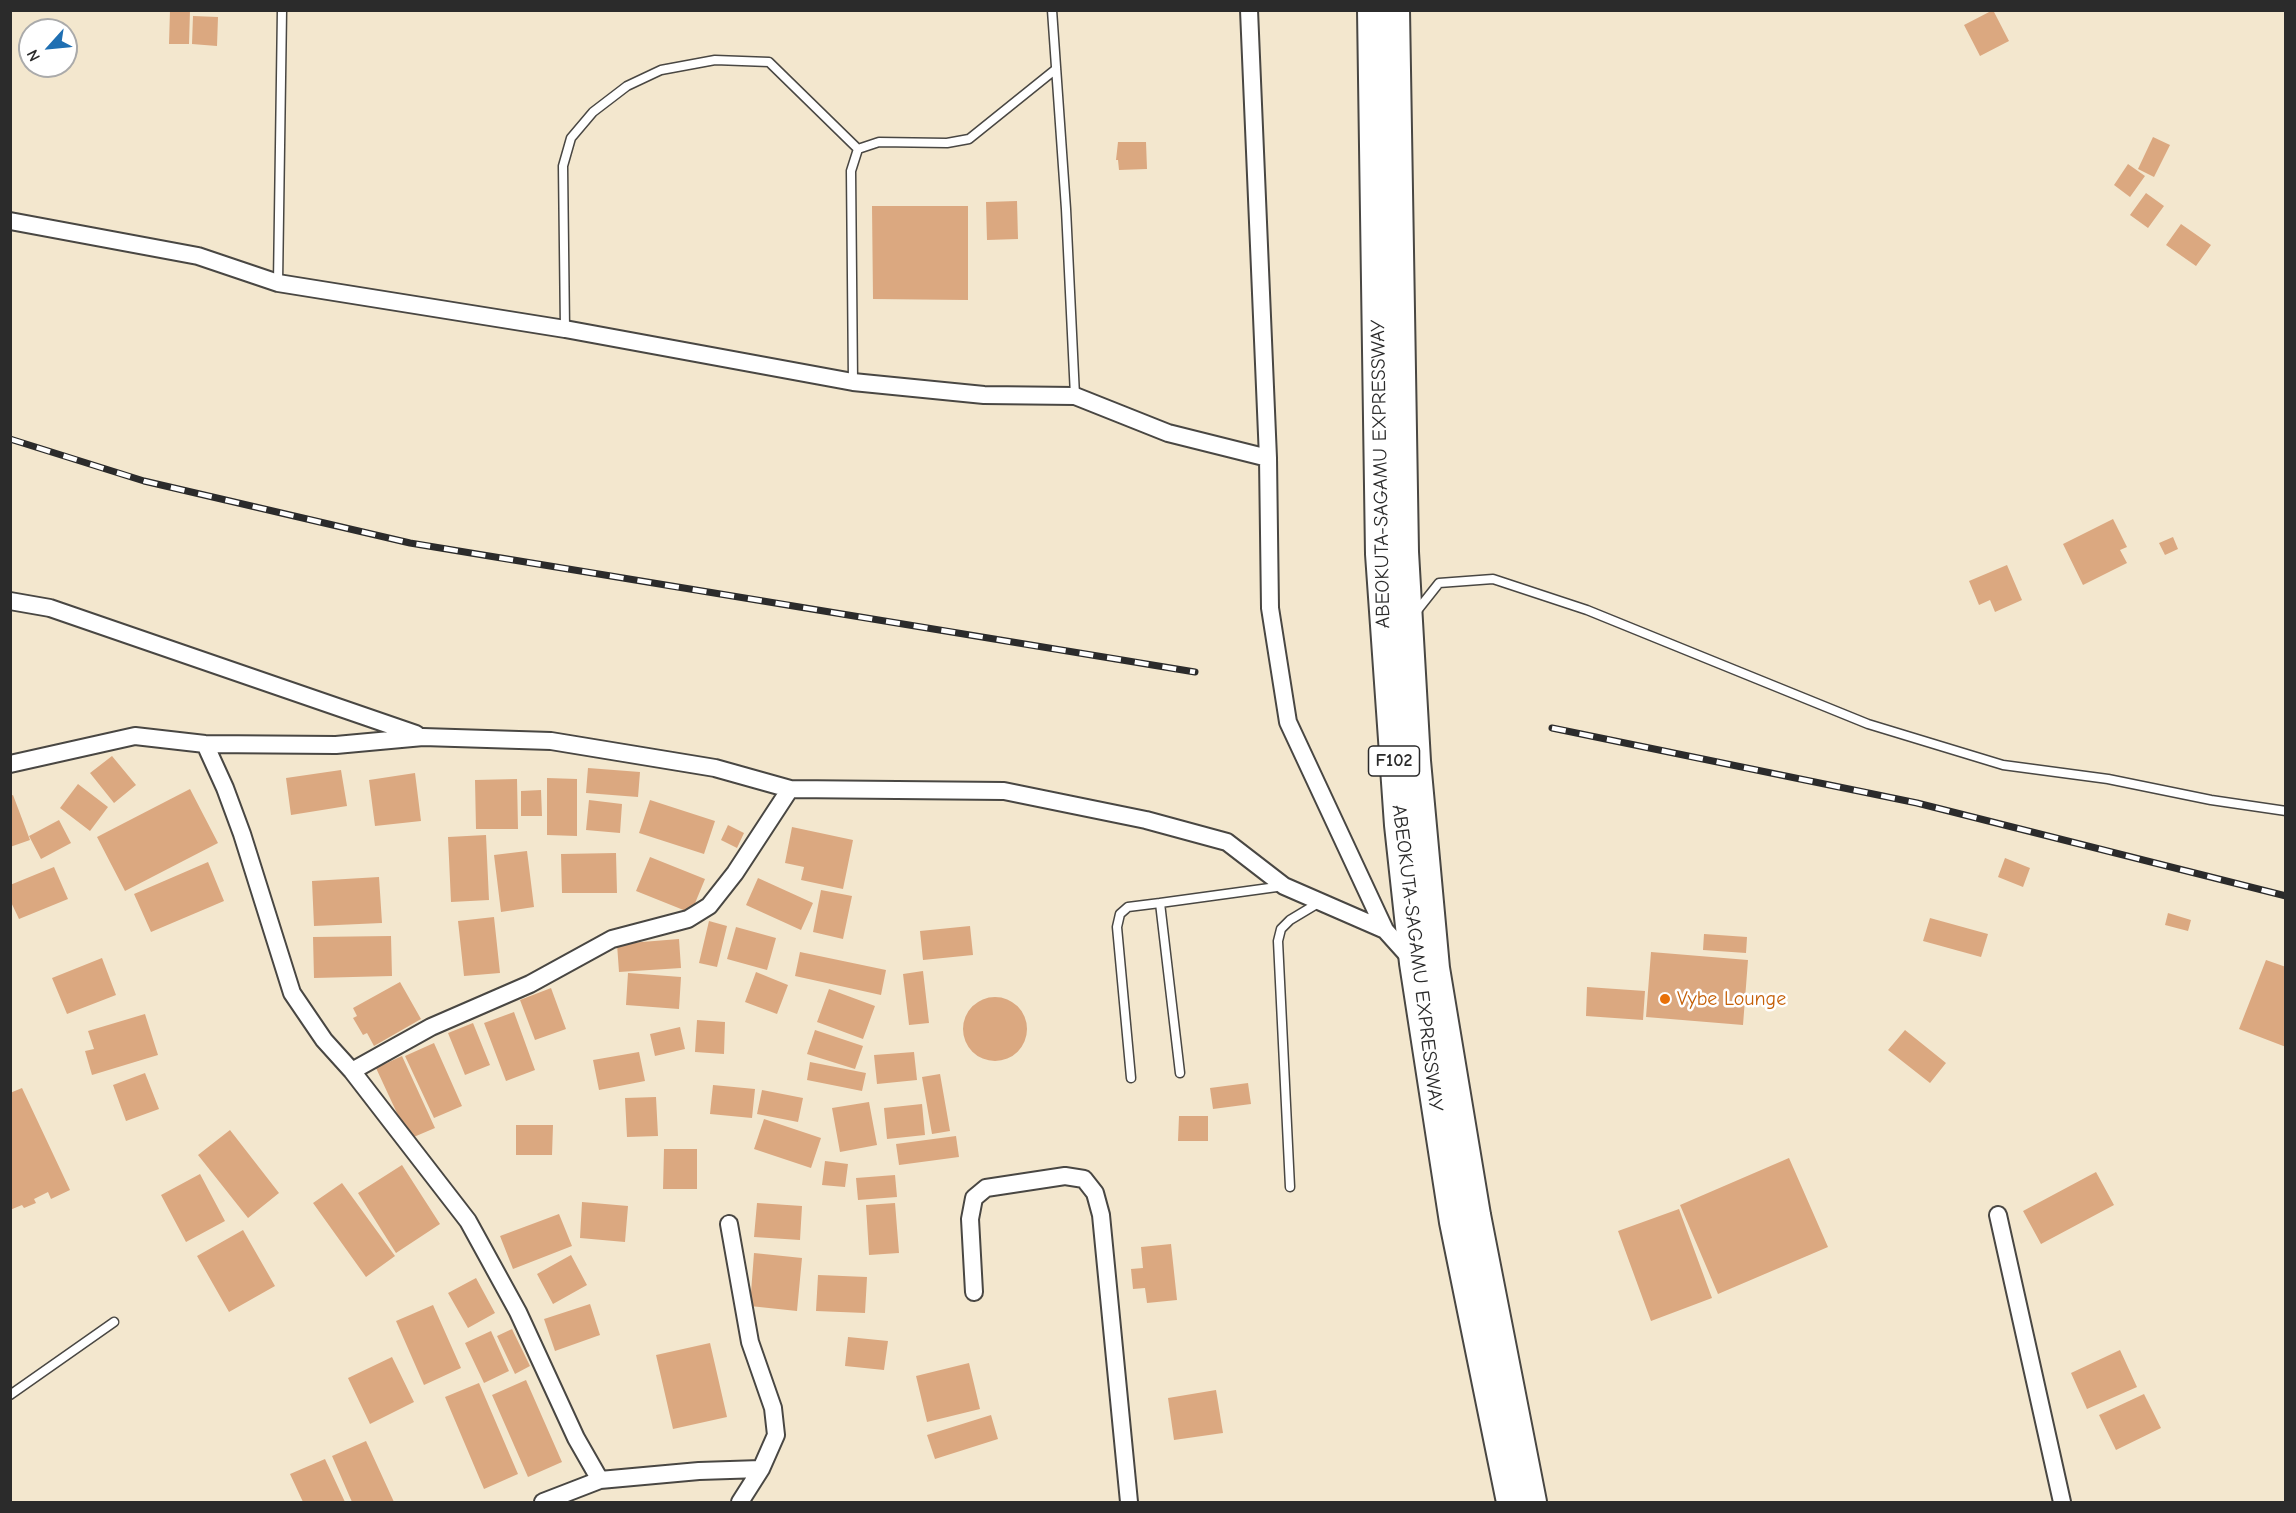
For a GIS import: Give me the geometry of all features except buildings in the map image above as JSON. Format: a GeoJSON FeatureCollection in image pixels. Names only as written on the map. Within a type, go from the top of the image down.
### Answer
{"type":"FeatureCollection","features":[{"type":"Feature","properties":{"kind":"highway","name":"ABEOKUTA-SAGAMU EXPRESSWAY"},"geometry":{"type":"LineString","coordinates":[[1372,10],[1380,554],[1399,825],[1532,1503]]}},
{"type":"Feature","properties":{"kind":"highway","name":"ABEOKUTA-SAGAMU EXPRESSWAY"},"geometry":{"type":"LineString","coordinates":[[1395,10],[1403,541],[1425,966],[1454,1222],[1511,1503]]}},
{"type":"Feature","properties":{"kind":"street"},"geometry":{"type":"LineString","coordinates":[[1249,10],[1268,458],[1270,608],[1288,722],[1385,930]]}},
{"type":"Feature","properties":{"kind":"street"},"geometry":{"type":"LineString","coordinates":[[10,221],[198,256],[278,283],[566,329],[853,382],[984,395],[1075,396],[1168,433],[1268,458]]}},
{"type":"Feature","properties":{"kind":"street"},"geometry":{"type":"LineString","coordinates":[[10,601],[50,608],[423,736]]}},
{"type":"Feature","properties":{"kind":"street"},"geometry":{"type":"LineString","coordinates":[[10,764],[135,736],[205,744],[336,745],[423,736],[551,741],[715,768],[790,789],[1004,791],[1146,820],[1227,842],[1284,886],[1385,930],[1425,966]]}},
{"type":"Feature","properties":{"kind":"street"},"geometry":{"type":"LineString","coordinates":[[205,744],[242,834],[292,993],[324,1040],[352,1071],[468,1221],[518,1312],[576,1438],[600,1480]]}},
{"type":"Feature","properties":{"kind":"street"},"geometry":{"type":"LineString","coordinates":[[352,1071],[431,1028],[530,984],[612,939],[688,919],[709,906],[735,873],[790,789]]}},
{"type":"Feature","properties":{"kind":"street"},"geometry":{"type":"LineString","coordinates":[[974,1292],[970,1219],[975,1198],[986,1188],[1065,1176],[1084,1179],[1095,1193],[1101,1215],[1129,1503]]}},
{"type":"Feature","properties":{"kind":"street"},"geometry":{"type":"LineString","coordinates":[[1998,1215],[2062,1503]]}},
{"type":"Feature","properties":{"kind":"street"},"geometry":{"type":"LineString","coordinates":[[729,1224],[750,1342],[773,1408],[776,1436],[761,1469],[740,1503]]}},
{"type":"Feature","properties":{"kind":"street"},"geometry":{"type":"LineString","coordinates":[[543,1503],[600,1480],[699,1471],[761,1469]]}},
{"type":"Feature","properties":{"kind":"lane"},"geometry":{"type":"LineString","coordinates":[[278,283],[282,10]]}},
{"type":"Feature","properties":{"kind":"lane"},"geometry":{"type":"LineString","coordinates":[[1052,10],[1066,209],[1075,396]]}},
{"type":"Feature","properties":{"kind":"lane"},"geometry":{"type":"LineString","coordinates":[[566,329],[563,166],[571,138],[593,112],[627,86],[661,70],[715,60],[769,62],[858,149]]}},
{"type":"Feature","properties":{"kind":"lane"},"geometry":{"type":"LineString","coordinates":[[858,149],[879,142],[947,143],[969,140],[1056,69]]}},
{"type":"Feature","properties":{"kind":"lane"},"geometry":{"type":"LineString","coordinates":[[853,382],[851,171],[858,149]]}},
{"type":"Feature","properties":{"kind":"lane"},"geometry":{"type":"LineString","coordinates":[[1410,660],[1417,609],[1439,584],[1493,579],[1587,610],[1868,724],[2003,765],[2108,779],[2211,801],[2286,811]]}},
{"type":"Feature","properties":{"kind":"lane"},"geometry":{"type":"LineString","coordinates":[[1131,1078],[1118,927],[1120,914],[1128,907],[1284,886]]}},
{"type":"Feature","properties":{"kind":"lane"},"geometry":{"type":"LineString","coordinates":[[1290,1187],[1278,941],[1281,929],[1290,920],[1320,902]]}},
{"type":"Feature","properties":{"kind":"lane"},"geometry":{"type":"LineString","coordinates":[[1160,903],[1180,1073]]}},
{"type":"Feature","properties":{"kind":"lane"},"geometry":{"type":"LineString","coordinates":[[10,1395],[114,1322]]}},
{"type":"Feature","properties":{"kind":"railway"},"geometry":{"type":"LineString","coordinates":[[10,439],[144,481],[410,543],[1195,672]]}},
{"type":"Feature","properties":{"kind":"railway"},"geometry":{"type":"LineString","coordinates":[[1552,728],[1917,803],[2286,896]]}},
{"type":"Feature","properties":{"kind":"place","name":"Vybe Lounge"},"geometry":{"type":"Point","coordinates":[1665,999]}}]}
